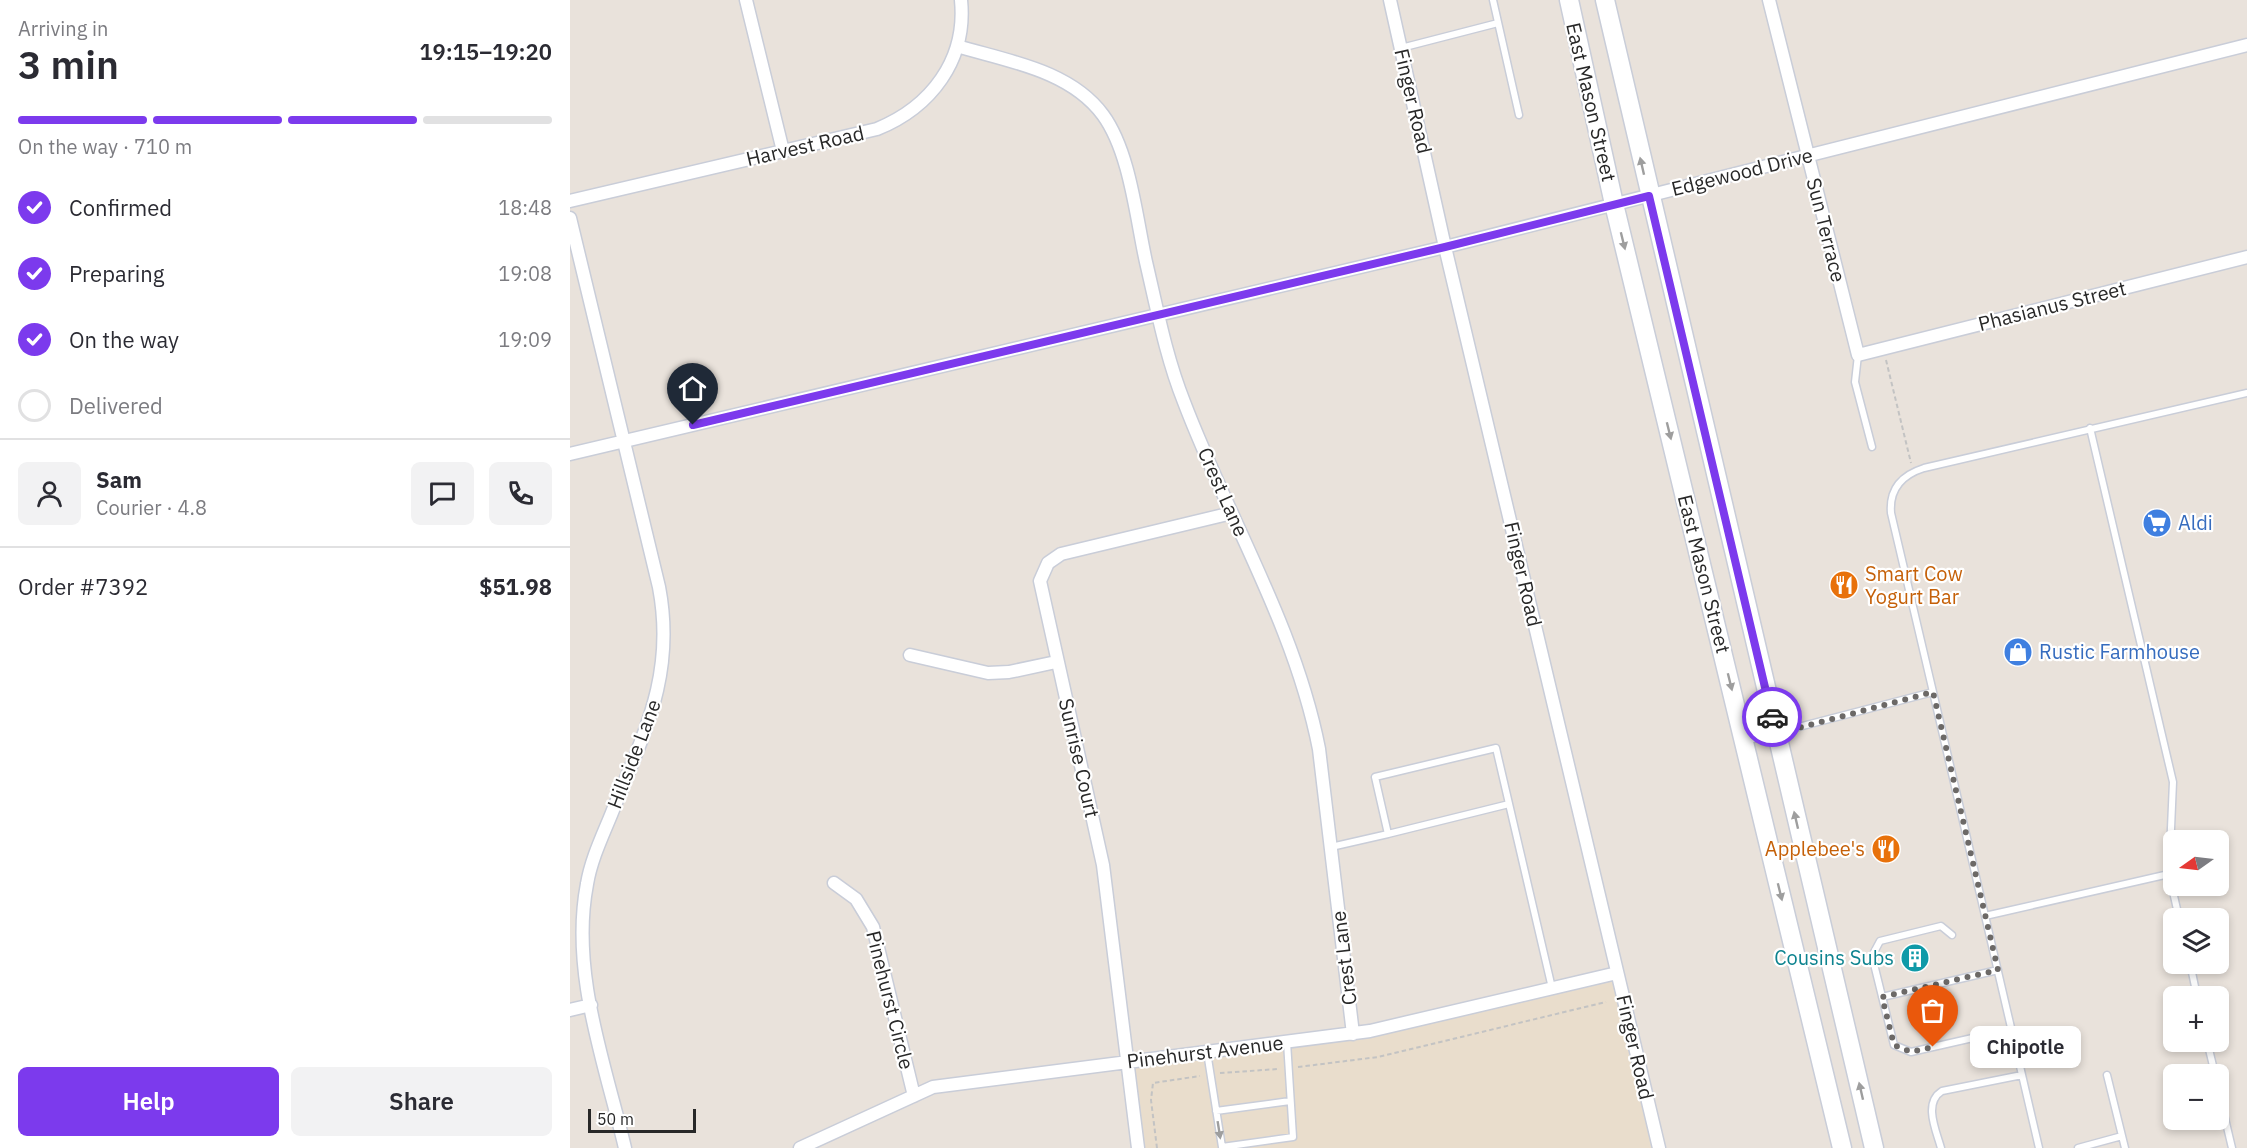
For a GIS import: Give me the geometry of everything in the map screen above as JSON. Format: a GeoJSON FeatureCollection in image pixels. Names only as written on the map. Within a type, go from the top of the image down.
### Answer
{"type":"FeatureCollection","features":[{"type":"Feature","properties":{"kind":"main road","name":"East Mason Street"},"geometry":{"type":"LineString","coordinates":[[1569,0],[1614,204],[1842,1148]]}},
{"type":"Feature","properties":{"kind":"main road","name":"East Mason Street"},"geometry":{"type":"LineString","coordinates":[[1605,0],[1649,196],[1874,1148]]}},
{"type":"Feature","properties":{"kind":"street"},"geometry":{"type":"LineString","coordinates":[[746,0],[783,151]]}},
{"type":"Feature","properties":{"kind":"street","name":"Harvest Road"},"geometry":{"type":"LineString","coordinates":[[570,201],[877,129],[910,112],[938,86],[949,68],[957,46],[962,23],[961,0]]}},
{"type":"Feature","properties":{"kind":"street","name":"Finger Road"},"geometry":{"type":"LineString","coordinates":[[1390,0],[1445,247],[1659,1148]]}},
{"type":"Feature","properties":{"kind":"street","name":"Sun Terrace"},"geometry":{"type":"LineString","coordinates":[[1768,0],[1858,355]]}},
{"type":"Feature","properties":{"kind":"street","name":"Edgewood Drive"},"geometry":{"type":"LineString","coordinates":[[570,454],[1445,247],[2247,45]]}},
{"type":"Feature","properties":{"kind":"street","name":"Crest Lane"},"geometry":{"type":"LineString","coordinates":[[957,46],[1053,76],[1076,88],[1103,115],[1121,150],[1170,363],[1184,403],[1286,634],[1306,691],[1319,749],[1353,1034]]}},
{"type":"Feature","properties":{"kind":"street","name":"Hillside Lane"},"geometry":{"type":"LineString","coordinates":[[570,218],[663,606],[664,658],[653,712],[596,852],[587,881],[581,936],[591,1005],[625,1148]]}},
{"type":"Feature","properties":{"kind":"street","name":"Phasianus Street"},"geometry":{"type":"LineString","coordinates":[[1858,355],[2247,257]]}},
{"type":"Feature","properties":{"kind":"street","name":"Sunrise Court"},"geometry":{"type":"LineString","coordinates":[[1138,1148],[1103,865],[1040,591],[1041,574],[1053,559],[1062,554],[1232,513]]}},
{"type":"Feature","properties":{"kind":"street"},"geometry":{"type":"LineString","coordinates":[[910,655],[988,672],[1009,672],[1056,662]]}},
{"type":"Feature","properties":{"kind":"street","name":"Pinehurst Circle"},"geometry":{"type":"LineString","coordinates":[[834,883],[856,899],[873,927],[914,1096]]}},
{"type":"Feature","properties":{"kind":"street","name":"Pinehurst Avenue"},"geometry":{"type":"LineString","coordinates":[[800,1148],[933,1087],[1353,1034],[1617,973]]}},
{"type":"Feature","properties":{"kind":"street"},"geometry":{"type":"LineString","coordinates":[[570,1010],[591,1005]]}},
{"type":"Feature","properties":{"kind":"lane"},"geometry":{"type":"LineString","coordinates":[[1493,0],[1519,115]]}},
{"type":"Feature","properties":{"kind":"lane"},"geometry":{"type":"LineString","coordinates":[[1401,48],[1498,23]]}},
{"type":"Feature","properties":{"kind":"lane"},"geometry":{"type":"LineString","coordinates":[[1858,355],[1855,382],[1872,447]]}},
{"type":"Feature","properties":{"kind":"lane"},"geometry":{"type":"LineString","coordinates":[[2039,1148],[1891,509],[1895,489],[1901,478],[1913,471],[2247,393]]}},
{"type":"Feature","properties":{"kind":"lane"},"geometry":{"type":"LineString","coordinates":[[2090,428],[2173,782],[2171,830]]}},
{"type":"Feature","properties":{"kind":"lane"},"geometry":{"type":"LineString","coordinates":[[1744,741],[1933,692]]}},
{"type":"Feature","properties":{"kind":"lane"},"geometry":{"type":"LineString","coordinates":[[1388,834],[1375,777],[1496,748],[1552,988]]}},
{"type":"Feature","properties":{"kind":"lane"},"geometry":{"type":"LineString","coordinates":[[1331,848],[1509,804]]}},
{"type":"Feature","properties":{"kind":"lane"},"geometry":{"type":"LineString","coordinates":[[1985,916],[2163,875]]}},
{"type":"Feature","properties":{"kind":"lane"},"geometry":{"type":"LineString","coordinates":[[1952,935],[1941,926],[1880,941],[1872,956],[1882,997],[1894,1045],[1902,1049],[1911,1052],[1977,1037]]}},
{"type":"Feature","properties":{"kind":"lane"},"geometry":{"type":"LineString","coordinates":[[1882,997],[1998,970]]}},
{"type":"Feature","properties":{"kind":"lane"},"geometry":{"type":"LineString","coordinates":[[1207,1052],[1222,1147],[1293,1137],[1287,1042]]}},
{"type":"Feature","properties":{"kind":"lane"},"geometry":{"type":"LineString","coordinates":[[1941,1148],[1932,1109],[1937,1094],[1942,1090],[2022,1075]]}},
{"type":"Feature","properties":{"kind":"lane"},"geometry":{"type":"LineString","coordinates":[[2107,1075],[2125,1148]]}},
{"type":"Feature","properties":{"kind":"lane"},"geometry":{"type":"LineString","coordinates":[[1216,1112],[1290,1101]]}},
{"type":"Feature","properties":{"kind":"lane"},"geometry":{"type":"LineString","coordinates":[[2228,1130],[2232,1148]]}},
{"type":"Feature","properties":{"kind":"lane"},"geometry":{"type":"LineString","coordinates":[[2078,1148],[2122,1136]]}},
{"type":"Feature","properties":{"kind":"path"},"geometry":{"type":"LineString","coordinates":[[1884,349],[1913,471]]}},
{"type":"Feature","properties":{"kind":"path"},"geometry":{"type":"LineString","coordinates":[[1157,1148],[1151,1100],[1153,1083],[1210,1074],[1288,1068],[1378,1057],[1606,1002]]}},
{"type":"Feature","properties":{"kind":"shaded area"},"geometry":{"type":"Polygon","coordinates":[[[1617,973],[1659,1148],[1138,1148],[1128,1062],[1370,1031],[1617,973]]]}},
{"type":"Feature","properties":{"kind":"way so far"},"geometry":{"type":"LineString","coordinates":[[1772,717],[1776,734],[1933,692],[1998,970],[1882,997],[1894,1045],[1911,1052],[1933,1047]]}},
{"type":"Feature","properties":{"kind":"place","name":"Aldi"},"geometry":{"type":"Point","coordinates":[2157,523]}},
{"type":"Feature","properties":{"kind":"place","name":"Smart Cow Yogurt Bar"},"geometry":{"type":"Point","coordinates":[1844,585]}},
{"type":"Feature","properties":{"kind":"place","name":"Rustic Farmhouse"},"geometry":{"type":"Point","coordinates":[2018,652]}},
{"type":"Feature","properties":{"kind":"place","name":"Applebee's"},"geometry":{"type":"Point","coordinates":[1886,849]}},
{"type":"Feature","properties":{"kind":"place","name":"Cousins Subs"},"geometry":{"type":"Point","coordinates":[1915,958]}},
{"type":"Feature","properties":{"kind":"place","name":"Chipotle"},"geometry":{"type":"Point","coordinates":[1933,1047]}},
{"type":"Feature","properties":{"kind":"route"},"geometry":{"type":"LineString","coordinates":[[693,425],[1445,247],[1649,196],[1772,717]]}}]}
